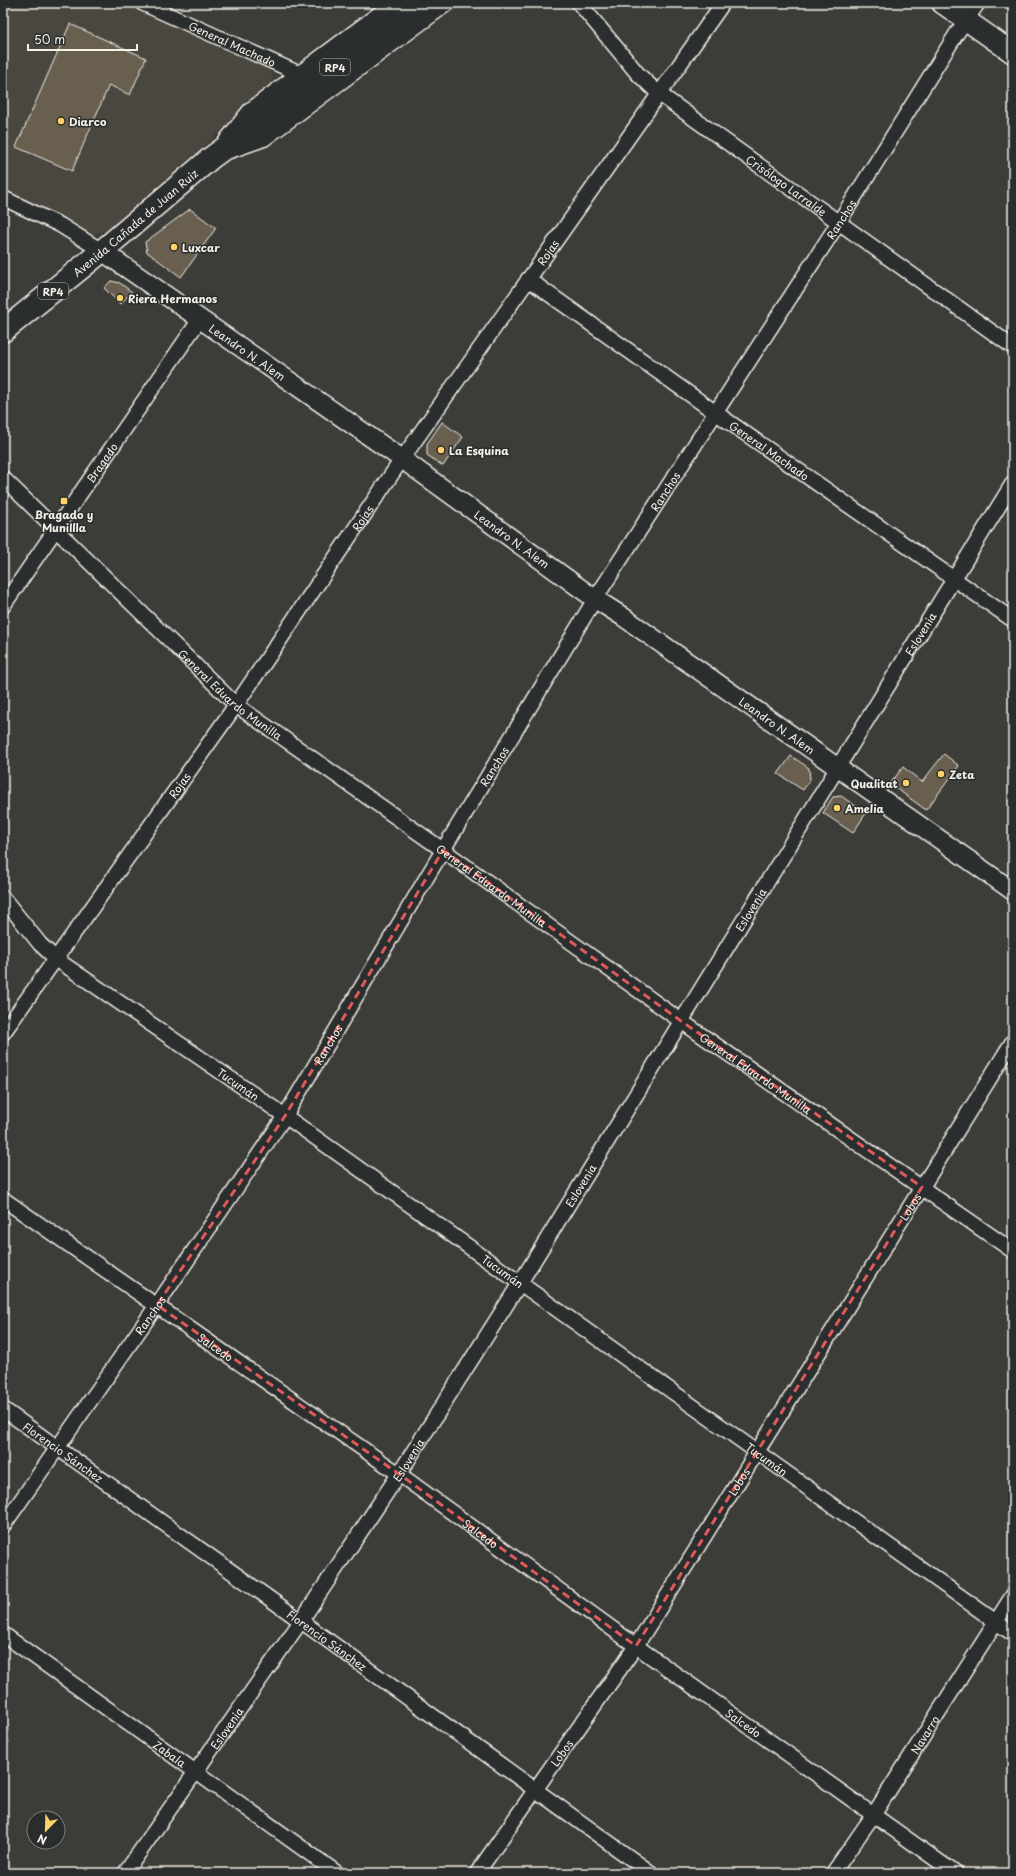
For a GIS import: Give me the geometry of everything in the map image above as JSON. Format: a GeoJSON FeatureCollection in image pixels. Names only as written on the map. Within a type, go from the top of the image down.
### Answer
{"type":"FeatureCollection","features":[{"type":"Feature","properties":{"kind":"main road","name":"Avenida Cañada de Juan Ruiz"},"geometry":{"type":"LineString","coordinates":[[3,332],[102,251],[211,158],[422,3]]}},
{"type":"Feature","properties":{"kind":"main road"},"geometry":{"type":"LineString","coordinates":[[942,3],[1013,53]]}},
{"type":"Feature","properties":{"kind":"street","name":"General Machado"},"geometry":{"type":"LineString","coordinates":[[142,3],[300,74]]}},
{"type":"Feature","properties":{"kind":"street","name":"Avenida Cañada de Juan Ruiz"},"geometry":{"type":"LineString","coordinates":[[211,158],[250,110],[393,3]]}},
{"type":"Feature","properties":{"kind":"street","name":"Avenida Cañada de Juan Ruiz"},"geometry":{"type":"LineString","coordinates":[[211,158],[264,139],[448,3]]}},
{"type":"Feature","properties":{"kind":"street","name":"Crisólogo Larralde"},"geometry":{"type":"LineString","coordinates":[[579,3],[638,74],[658,93],[1013,347]]}},
{"type":"Feature","properties":{"kind":"street","name":"Rojas"},"geometry":{"type":"LineString","coordinates":[[3,1033],[236,705],[402,459],[658,93],[723,3]]}},
{"type":"Feature","properties":{"kind":"street","name":"Ranchos"},"geometry":{"type":"LineString","coordinates":[[3,1526],[157,1305],[285,1116],[443,850],[595,599],[839,222],[978,3]]}},
{"type":"Feature","properties":{"kind":"street","name":"Leandro N. Alem"},"geometry":{"type":"LineString","coordinates":[[3,198],[60,225],[102,251],[402,459],[595,599],[1013,891]]}},
{"type":"Feature","properties":{"kind":"street","name":"General Machado"},"geometry":{"type":"LineString","coordinates":[[528,279],[716,413],[1013,620]]}},
{"type":"Feature","properties":{"kind":"street","name":"Bragado"},"geometry":{"type":"LineString","coordinates":[[3,606],[56,531],[200,319]]}},
{"type":"Feature","properties":{"kind":"street","name":"General Eduardo Munilla"},"geometry":{"type":"LineString","coordinates":[[3,478],[236,705],[443,850],[681,1021],[1013,1251]]}},
{"type":"Feature","properties":{"kind":"street","name":"Eslovenia"},"geometry":{"type":"LineString","coordinates":[[125,1873],[302,1621],[399,1474],[520,1283],[1013,482]]}},
{"type":"Feature","properties":{"kind":"street","name":"Tucumán"},"geometry":{"type":"LineString","coordinates":[[3,898],[40,944],[56,959],[285,1116],[1013,1634]]}},
{"type":"Feature","properties":{"kind":"street","name":"Lobos"},"geometry":{"type":"LineString","coordinates":[[478,1873],[636,1646],[1013,1041]]}},
{"type":"Feature","properties":{"kind":"street","name":"Salcedo"},"geometry":{"type":"LineString","coordinates":[[3,1199],[399,1474],[636,1646],[955,1873]]}},
{"type":"Feature","properties":{"kind":"street","name":"Florencio Sánchez"},"geometry":{"type":"LineString","coordinates":[[3,1409],[59,1447],[651,1873]]}},
{"type":"Feature","properties":{"kind":"street","name":"Navarro"},"geometry":{"type":"LineString","coordinates":[[833,1873],[874,1814],[1013,1595]]}},
{"type":"Feature","properties":{"kind":"street","name":"Zabala"},"geometry":{"type":"LineString","coordinates":[[3,1634],[337,1873]]}},
{"type":"Feature","properties":{"kind":"highlighted area"},"geometry":{"type":"Polygon","coordinates":[[[443,850],[681,1021],[922,1187],[636,1646],[399,1474],[157,1305],[285,1116],[443,850]]]}},
{"type":"Feature","properties":{"kind":"shaded area"},"geometry":{"type":"Polygon","coordinates":[[[3,3],[122,3],[265,66],[271,73],[273,78],[272,83],[267,91],[107,231],[91,234],[83,232],[3,187],[3,3]]]}},
{"type":"Feature","properties":{"kind":"building","name":"Diarco"},"geometry":{"type":"Polygon","coordinates":[[[70,24],[146,58],[130,95],[109,85],[72,171],[16,147],[70,24]]]}},
{"type":"Feature","properties":{"kind":"building","name":"Luxcar"},"geometry":{"type":"Polygon","coordinates":[[[190,209],[216,228],[181,277],[147,252],[145,242],[190,209]]]}},
{"type":"Feature","properties":{"kind":"building","name":"Riera Hermanos"},"geometry":{"type":"Polygon","coordinates":[[[111,281],[120,283],[132,292],[120,304],[104,288],[111,281]]]}},
{"type":"Feature","properties":{"kind":"building","name":"La Esquina"},"geometry":{"type":"Polygon","coordinates":[[[442,422],[463,437],[443,466],[427,455],[427,444],[442,422]]]}},
{"type":"Feature","properties":{"kind":"building","name":"Zeta"},"geometry":{"type":"Polygon","coordinates":[[[944,754],[959,766],[926,810],[890,784],[903,767],[922,782],[944,754]]]}},
{"type":"Feature","properties":{"kind":"building"},"geometry":{"type":"Polygon","coordinates":[[[791,756],[809,768],[810,780],[803,790],[778,774],[791,756]]]}},
{"type":"Feature","properties":{"kind":"building"},"geometry":{"type":"Polygon","coordinates":[[[841,796],[866,813],[853,833],[823,813],[833,797],[841,796]]]}},
{"type":"Feature","properties":{"kind":"place","name":"Diarco"},"geometry":{"type":"Point","coordinates":[61,121]}},
{"type":"Feature","properties":{"kind":"place","name":"Luxcar"},"geometry":{"type":"Point","coordinates":[174,247]}},
{"type":"Feature","properties":{"kind":"place","name":"Riera Hermanos"},"geometry":{"type":"Point","coordinates":[120,298]}},
{"type":"Feature","properties":{"kind":"place","name":"La Esquina"},"geometry":{"type":"Point","coordinates":[441,450]}},
{"type":"Feature","properties":{"kind":"place","name":"Bragado y Munillla"},"geometry":{"type":"Point","coordinates":[64,501]}},
{"type":"Feature","properties":{"kind":"place","name":"Zeta"},"geometry":{"type":"Point","coordinates":[941,774]}},
{"type":"Feature","properties":{"kind":"place","name":"Qualitat"},"geometry":{"type":"Point","coordinates":[906,783]}},
{"type":"Feature","properties":{"kind":"place","name":"Amelia"},"geometry":{"type":"Point","coordinates":[837,808]}}]}
